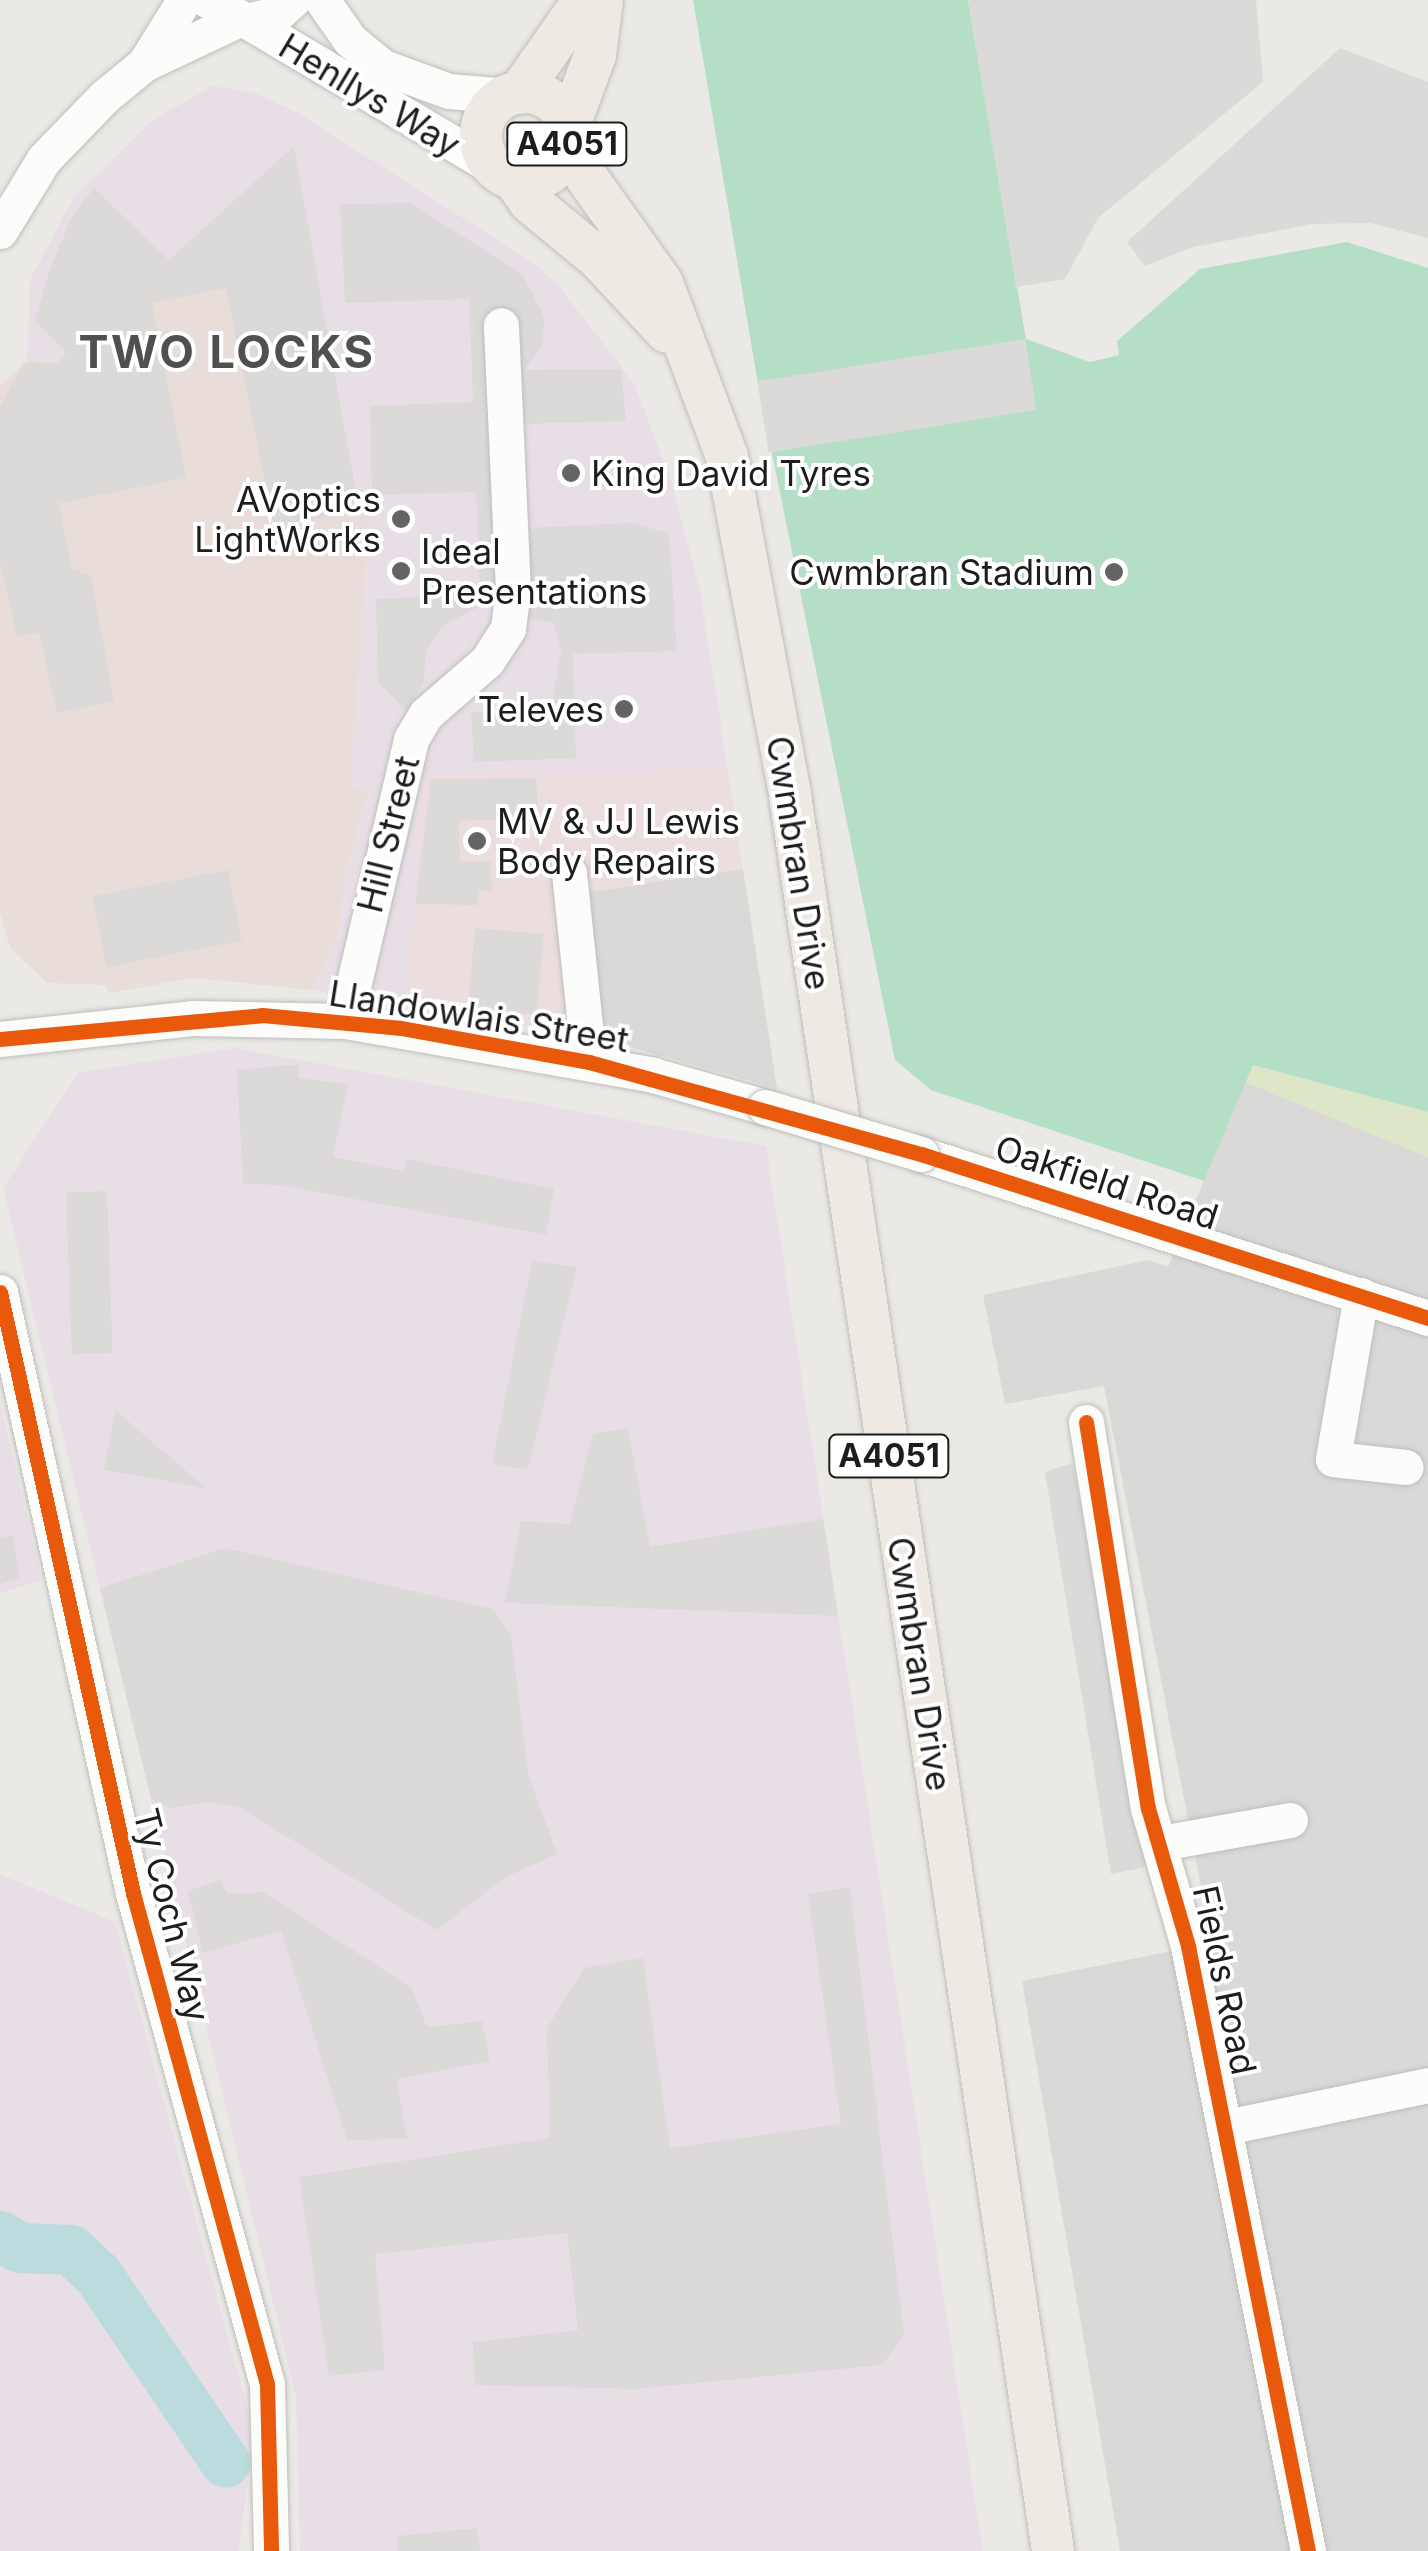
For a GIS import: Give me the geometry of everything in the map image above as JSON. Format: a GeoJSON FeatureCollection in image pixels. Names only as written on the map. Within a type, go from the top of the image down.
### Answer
{"type":"FeatureCollection","features":[{"type":"Feature","properties":{"kind":"main road","name":"A4051"},"geometry":{"type":"LineString","coordinates":[[584,0],[514,94],[490,108],[482,128],[483,150],[530,202],[640,299],[694,369]]}},
{"type":"Feature","properties":{"kind":"main road","name":"A4051"},"geometry":{"type":"LineString","coordinates":[[504,174],[546,174],[562,160],[595,56],[602,0]]}},
{"type":"Feature","properties":{"kind":"main road","name":"A4051"},"geometry":{"type":"LineString","coordinates":[[514,94],[550,100],[587,178],[662,283],[694,369]]}},
{"type":"Feature","properties":{"kind":"main road","name":"Cwmbran Drive"},"geometry":{"type":"LineString","coordinates":[[694,369],[727,457],[790,796],[1053,2551]]}},
{"type":"Feature","properties":{"kind":"street"},"geometry":{"type":"LineString","coordinates":[[0,231],[67,131],[144,64],[184,0]]}},
{"type":"Feature","properties":{"kind":"street","name":"Henllys Way"},"geometry":{"type":"LineString","coordinates":[[208,0],[504,174]]}},
{"type":"Feature","properties":{"kind":"street"},"geometry":{"type":"LineString","coordinates":[[144,64],[243,20],[278,13],[293,0]]}},
{"type":"Feature","properties":{"kind":"street","name":"Henllys Way"},"geometry":{"type":"LineString","coordinates":[[322,0],[350,40],[383,67],[449,91],[514,94]]}},
{"type":"Feature","properties":{"kind":"street","name":"Hill Street"},"geometry":{"type":"LineString","coordinates":[[345,1020],[411,740],[426,714],[487,661],[508,629],[513,591],[501,325]]}},
{"type":"Feature","properties":{"kind":"street"},"geometry":{"type":"LineString","coordinates":[[569,873],[589,1062]]}},
{"type":"Feature","properties":{"kind":"street","name":"Llandowlais Street"},"geometry":{"type":"LineString","coordinates":[[0,1040],[194,1018],[345,1020],[589,1062],[765,1107]]}},
{"type":"Feature","properties":{"kind":"street","name":"Oakfield Road"},"geometry":{"type":"LineString","coordinates":[[765,1107],[1428,1318]]}},
{"type":"Feature","properties":{"kind":"street","name":"Ty Coch Way"},"geometry":{"type":"LineString","coordinates":[[0,1292],[133,1893],[267,2384],[271,2551]]}},
{"type":"Feature","properties":{"kind":"street"},"geometry":{"type":"LineString","coordinates":[[1360,1296],[1333,1459],[1406,1467]]}},
{"type":"Feature","properties":{"kind":"street","name":"Fields Road"},"geometry":{"type":"LineString","coordinates":[[1086,1422],[1148,1808],[1161,1843],[1226,2127],[1308,2551]]}},
{"type":"Feature","properties":{"kind":"street"},"geometry":{"type":"LineString","coordinates":[[1161,1843],[1290,1820]]}},
{"type":"Feature","properties":{"kind":"street"},"geometry":{"type":"LineString","coordinates":[[1226,2127],[1428,2085]]}},
{"type":"Feature","properties":{"kind":"shaded area"},"geometry":{"type":"Polygon","coordinates":[[[968,0],[1256,0],[1263,82],[1098,218],[1065,279],[1016,287],[968,0]]]}},
{"type":"Feature","properties":{"kind":"shaded area"},"geometry":{"type":"Polygon","coordinates":[[[1340,48],[1428,82],[1428,238],[1371,223],[1313,224],[1193,247],[1145,266],[1127,242],[1340,48]]]}},
{"type":"Feature","properties":{"kind":"shaded area"},"geometry":{"type":"Polygon","coordinates":[[[213,86],[255,93],[298,113],[534,263],[558,285],[634,383],[670,478],[700,590],[728,770],[428,773],[418,813],[417,891],[402,1006],[311,990],[339,933],[345,874],[369,791],[350,787],[370,516],[361,517],[294,147],[57,363],[27,362],[30,280],[73,198],[152,120],[213,86]]]}},
{"type":"Feature","properties":{"kind":"shaded area"},"geometry":{"type":"Polygon","coordinates":[[[294,146],[360,516],[370,515],[350,787],[369,790],[345,874],[339,932],[311,990],[194,978],[109,993],[106,985],[47,983],[10,948],[0,914],[0,386],[25,362],[57,363],[294,146]]]}},
{"type":"Feature","properties":{"kind":"shaded area"},"geometry":{"type":"Polygon","coordinates":[[[294,146],[359,508],[274,529],[226,288],[152,303],[186,478],[59,503],[72,569],[91,576],[114,701],[57,713],[39,633],[17,636],[0,562],[0,406],[25,362],[57,363],[66,353],[35,321],[49,272],[72,216],[94,188],[169,260],[294,146]]]}},
{"type":"Feature","properties":{"kind":"shaded area"},"geometry":{"type":"Polygon","coordinates":[[[411,203],[523,275],[544,317],[543,345],[524,370],[621,369],[626,421],[523,424],[526,528],[631,523],[669,533],[677,651],[573,654],[576,758],[474,762],[471,712],[551,709],[561,650],[554,623],[524,618],[495,598],[443,626],[426,651],[424,683],[406,711],[378,682],[376,599],[480,595],[476,492],[372,495],[370,406],[473,402],[469,299],[345,303],[340,204],[411,203]]]}},
{"type":"Feature","properties":{"kind":"shaded area"},"geometry":{"type":"Polygon","coordinates":[[[1025,339],[1036,410],[769,453],[757,381],[1025,339]]]}},
{"type":"Feature","properties":{"kind":"shaded area"},"geometry":{"type":"Polygon","coordinates":[[[728,770],[743,869],[582,893],[601,1039],[402,1006],[417,891],[418,813],[427,773],[728,770]]]}},
{"type":"Feature","properties":{"kind":"shaded area"},"geometry":{"type":"Polygon","coordinates":[[[536,778],[539,818],[459,821],[460,862],[490,861],[492,891],[479,890],[477,905],[415,904],[431,779],[536,778]]]}},
{"type":"Feature","properties":{"kind":"shaded area"},"geometry":{"type":"Polygon","coordinates":[[[743,869],[777,1088],[601,1039],[582,893],[743,869]]]}},
{"type":"Feature","properties":{"kind":"shaded area"},"geometry":{"type":"Polygon","coordinates":[[[228,870],[242,941],[106,967],[93,896],[228,870]]]}},
{"type":"Feature","properties":{"kind":"shaded area"},"geometry":{"type":"Polygon","coordinates":[[[475,928],[544,934],[537,1015],[468,1009],[475,928]]]}},
{"type":"Feature","properties":{"kind":"shaded area"},"geometry":{"type":"Polygon","coordinates":[[[234,1048],[766,1146],[983,2551],[300,2551],[296,2397],[3,1188],[78,1073],[234,1048]]]}},
{"type":"Feature","properties":{"kind":"shaded area"},"geometry":{"type":"Polygon","coordinates":[[[300,1064],[298,1078],[348,1084],[333,1157],[404,1171],[407,1159],[554,1189],[546,1235],[280,1185],[243,1184],[237,1070],[300,1064]]]}},
{"type":"Feature","properties":{"kind":"shaded area"},"geometry":{"type":"Polygon","coordinates":[[[1245,1082],[1428,1157],[1428,2551],[1120,2551],[1022,1981],[1212,1943],[1104,1386],[1005,1404],[983,1295],[1148,1260],[1168,1267],[1245,1082]]]}},
{"type":"Feature","properties":{"kind":"shaded area"},"geometry":{"type":"Polygon","coordinates":[[[107,1191],[113,1353],[72,1354],[66,1192],[107,1191]]]}},
{"type":"Feature","properties":{"kind":"shaded area"},"geometry":{"type":"Polygon","coordinates":[[[532,1261],[577,1267],[528,1469],[492,1465],[532,1261]]]}},
{"type":"Feature","properties":{"kind":"shaded area"},"geometry":{"type":"Polygon","coordinates":[[[0,1403],[42,1580],[0,1593],[0,1403]]]}},
{"type":"Feature","properties":{"kind":"shaded area"},"geometry":{"type":"Polygon","coordinates":[[[115,1410],[206,1488],[104,1470],[115,1410]]]}},
{"type":"Feature","properties":{"kind":"shaded area"},"geometry":{"type":"Polygon","coordinates":[[[628,1428],[650,1547],[823,1519],[838,1616],[505,1603],[521,1521],[570,1524],[593,1434],[628,1428]]]}},
{"type":"Feature","properties":{"kind":"shaded area"},"geometry":{"type":"Polygon","coordinates":[[[1073,1463],[1146,1867],[1111,1874],[1045,1472],[1073,1463]]]}},
{"type":"Feature","properties":{"kind":"shaded area"},"geometry":{"type":"Polygon","coordinates":[[[13,1535],[20,1578],[0,1584],[0,1538],[13,1535]]]}},
{"type":"Feature","properties":{"kind":"shaded area"},"geometry":{"type":"Polygon","coordinates":[[[225,1548],[492,1609],[511,1635],[528,1774],[557,1854],[506,1877],[436,1930],[241,1808],[212,1802],[171,1808],[151,1799],[100,1588],[225,1548]]]}},
{"type":"Feature","properties":{"kind":"shaded area"},"geometry":{"type":"Polygon","coordinates":[[[0,1874],[115,1922],[254,2433],[239,2551],[0,2551],[0,1874]]]}},
{"type":"Feature","properties":{"kind":"shaded area"},"geometry":{"type":"Polygon","coordinates":[[[220,1880],[228,1894],[263,1892],[412,1988],[427,2027],[482,2021],[490,2061],[397,2079],[407,2139],[347,2140],[281,1931],[203,1953],[188,1891],[220,1880]]]}},
{"type":"Feature","properties":{"kind":"shaded area"},"geometry":{"type":"Polygon","coordinates":[[[850,1887],[904,2336],[882,2365],[635,2389],[475,2385],[473,2342],[578,2330],[567,2233],[375,2254],[385,2370],[329,2376],[299,2177],[550,2138],[547,2028],[584,1968],[643,1958],[670,2148],[841,2124],[808,1894],[850,1887]]]}},
{"type":"Feature","properties":{"kind":"shaded area"},"geometry":{"type":"Polygon","coordinates":[[[1249,2431],[1277,2535],[1248,2543],[1220,2439],[1249,2431]]]}},
{"type":"Feature","properties":{"kind":"shaded area"},"geometry":{"type":"Polygon","coordinates":[[[477,2528],[480,2551],[398,2551],[397,2536],[477,2528]]]}},
{"type":"Feature","properties":{"kind":"green space","name":"Cwmbran Stadium"},"geometry":{"type":"Polygon","coordinates":[[[693,0],[968,0],[1026,339],[1090,362],[1119,355],[1117,341],[1200,269],[1347,242],[1428,268],[1428,1112],[1253,1065],[1204,1181],[931,1090],[895,1060],[758,384],[693,0]]]}},
{"type":"Feature","properties":{"kind":"green space"},"geometry":{"type":"Polygon","coordinates":[[[1253,1065],[1428,1112],[1428,1157],[1245,1082],[1253,1065]]]}},
{"type":"Feature","properties":{"kind":"waterway"},"geometry":{"type":"LineString","coordinates":[[0,2236],[20,2248],[71,2250],[98,2275],[226,2463]]}},
{"type":"Feature","properties":{"kind":"cycle path"},"geometry":{"type":"LineString","coordinates":[[0,1039],[262,1015],[401,1028],[589,1062],[921,1154],[1428,1318]]}},
{"type":"Feature","properties":{"kind":"cycle path"},"geometry":{"type":"LineString","coordinates":[[0,1292],[133,1893],[267,2384],[271,2551]]}},
{"type":"Feature","properties":{"kind":"cycle path"},"geometry":{"type":"LineString","coordinates":[[1086,1422],[1148,1808],[1188,1946],[1308,2551]]}},
{"type":"Feature","properties":{"kind":"place","name":"King David Tyres"},"geometry":{"type":"Point","coordinates":[571,473]}},
{"type":"Feature","properties":{"kind":"place","name":"AVoptics LightWorks"},"geometry":{"type":"Point","coordinates":[401,519]}},
{"type":"Feature","properties":{"kind":"place","name":"Ideal Presentations"},"geometry":{"type":"Point","coordinates":[401,571]}},
{"type":"Feature","properties":{"kind":"place","name":"Cwmbran Stadium"},"geometry":{"type":"Point","coordinates":[1114,572]}},
{"type":"Feature","properties":{"kind":"place","name":"Televes"},"geometry":{"type":"Point","coordinates":[624,709]}},
{"type":"Feature","properties":{"kind":"place","name":"MV & JJ Lewis Body Repairs"},"geometry":{"type":"Point","coordinates":[477,841]}},
{"type":"Feature","properties":{"kind":"district","name":"TWO LOCKS"},"geometry":{"type":"Point","coordinates":[227,352]}}]}
